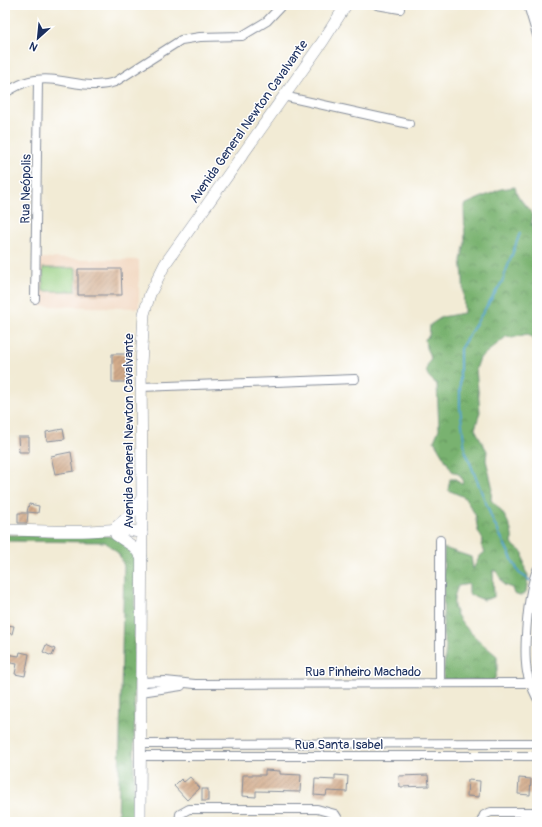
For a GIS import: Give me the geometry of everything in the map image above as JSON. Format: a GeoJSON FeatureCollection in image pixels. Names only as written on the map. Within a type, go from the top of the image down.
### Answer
{"type":"FeatureCollection","features":[{"type":"Feature","properties":{"kind":"main road","name":"Avenida General Newton Cavalvante"},"geometry":{"type":"LineString","coordinates":[[142,821],[141,387],[144,314],[156,280],[188,230],[323,41],[346,5]]}},
{"type":"Feature","properties":{"kind":"main road"},"geometry":{"type":"LineString","coordinates":[[116,531],[127,519],[142,498]]}},
{"type":"Feature","properties":{"kind":"main road"},"geometry":{"type":"LineString","coordinates":[[5,530],[132,530],[142,533]]}},
{"type":"Feature","properties":{"kind":"main road"},"geometry":{"type":"LineString","coordinates":[[116,531],[134,547],[142,558]]}},
{"type":"Feature","properties":{"kind":"street"},"geometry":{"type":"LineString","coordinates":[[5,93],[20,84],[38,80],[55,80],[89,86],[115,82],[181,40],[200,37],[242,36],[266,22],[282,5]]}},
{"type":"Feature","properties":{"kind":"street"},"geometry":{"type":"LineString","coordinates":[[377,5],[400,9]]}},
{"type":"Feature","properties":{"kind":"street"},"geometry":{"type":"LineString","coordinates":[[528,5],[537,35]]}},
{"type":"Feature","properties":{"kind":"street","name":"Rua Neópolis"},"geometry":{"type":"LineString","coordinates":[[35,300],[38,80]]}},
{"type":"Feature","properties":{"kind":"street"},"geometry":{"type":"LineString","coordinates":[[283,96],[409,124]]}},
{"type":"Feature","properties":{"kind":"street"},"geometry":{"type":"LineString","coordinates":[[141,387],[355,379]]}},
{"type":"Feature","properties":{"kind":"street"},"geometry":{"type":"LineString","coordinates":[[440,540],[440,683]]}},
{"type":"Feature","properties":{"kind":"street"},"geometry":{"type":"LineString","coordinates":[[537,570],[533,582],[526,648],[526,665],[530,683],[537,698]]}},
{"type":"Feature","properties":{"kind":"street","name":"Rua Pinheiro Machado"},"geometry":{"type":"LineString","coordinates":[[142,687],[164,681],[196,684],[530,683]]}},
{"type":"Feature","properties":{"kind":"street","name":"Rua Santa Isabel"},"geometry":{"type":"LineString","coordinates":[[141,744],[537,743]]}},
{"type":"Feature","properties":{"kind":"street","name":"Rua Santa Isabel"},"geometry":{"type":"LineString","coordinates":[[141,756],[537,756]]}},
{"type":"Feature","properties":{"kind":"street"},"geometry":{"type":"LineString","coordinates":[[179,822],[180,814],[183,811],[189,809],[213,809],[323,810],[335,814],[340,822]]}},
{"type":"Feature","properties":{"kind":"street"},"geometry":{"type":"LineString","coordinates":[[481,822],[484,815],[491,812],[537,812]]}},
{"type":"Feature","properties":{"kind":"shaded area"},"geometry":{"type":"Polygon","coordinates":[[[40,258],[139,260],[139,308],[40,306],[40,258]]]}},
{"type":"Feature","properties":{"kind":"green space"},"geometry":{"type":"Polygon","coordinates":[[[515,187],[517,195],[533,215],[531,226],[537,218],[537,348],[533,338],[527,334],[512,338],[507,336],[480,358],[476,369],[480,412],[475,429],[487,451],[486,460],[492,485],[491,500],[500,509],[507,520],[511,532],[512,544],[523,553],[525,570],[528,575],[526,593],[520,596],[514,594],[512,588],[504,585],[497,572],[493,570],[494,597],[484,600],[469,594],[469,584],[458,586],[454,601],[455,610],[467,629],[497,656],[497,671],[494,681],[443,679],[446,645],[443,635],[444,548],[471,557],[473,569],[480,556],[485,552],[481,545],[483,540],[478,531],[475,514],[464,497],[448,490],[450,479],[456,479],[461,484],[464,482],[460,475],[452,471],[434,441],[439,429],[437,384],[430,378],[427,372],[427,366],[431,358],[426,348],[425,339],[429,336],[430,325],[442,317],[464,313],[461,260],[465,243],[464,205],[501,189],[515,187]]]}},
{"type":"Feature","properties":{"kind":"green space"},"geometry":{"type":"Polygon","coordinates":[[[43,268],[76,268],[76,291],[43,291],[43,268]]]}},
{"type":"Feature","properties":{"kind":"green space"},"geometry":{"type":"Polygon","coordinates":[[[5,535],[109,536],[122,541],[135,556],[134,822],[118,822],[124,566],[119,554],[105,542],[5,541],[5,535]]]}},
{"type":"Feature","properties":{"kind":"building"},"geometry":{"type":"Polygon","coordinates":[[[78,269],[121,269],[122,295],[78,295],[78,269]]]}},
{"type":"Feature","properties":{"kind":"building"},"geometry":{"type":"Polygon","coordinates":[[[112,354],[127,354],[126,382],[112,382],[112,354]]]}},
{"type":"Feature","properties":{"kind":"building"},"geometry":{"type":"Polygon","coordinates":[[[63,429],[65,439],[47,441],[46,432],[63,429]]]}},
{"type":"Feature","properties":{"kind":"building"},"geometry":{"type":"Polygon","coordinates":[[[18,437],[29,437],[29,452],[19,452],[18,437]]]}},
{"type":"Feature","properties":{"kind":"building"},"geometry":{"type":"Polygon","coordinates":[[[71,452],[74,471],[55,474],[51,456],[71,452]]]}},
{"type":"Feature","properties":{"kind":"building"},"geometry":{"type":"Polygon","coordinates":[[[29,504],[39,506],[38,513],[27,512],[29,504]]]}},
{"type":"Feature","properties":{"kind":"building"},"geometry":{"type":"Polygon","coordinates":[[[18,513],[28,513],[27,523],[18,523],[18,513]]]}},
{"type":"Feature","properties":{"kind":"building"},"geometry":{"type":"Polygon","coordinates":[[[7,625],[14,626],[12,634],[6,633],[7,625]]]}},
{"type":"Feature","properties":{"kind":"building"},"geometry":{"type":"Polygon","coordinates":[[[46,645],[55,649],[52,656],[43,652],[46,645]]]}},
{"type":"Feature","properties":{"kind":"building"},"geometry":{"type":"Polygon","coordinates":[[[20,652],[29,654],[25,676],[15,674],[17,664],[5,662],[6,654],[19,656],[20,652]]]}},
{"type":"Feature","properties":{"kind":"building"},"geometry":{"type":"Polygon","coordinates":[[[265,770],[280,771],[280,774],[301,775],[300,792],[256,791],[256,797],[242,796],[243,775],[265,775],[265,770]]]}},
{"type":"Feature","properties":{"kind":"building"},"geometry":{"type":"Polygon","coordinates":[[[335,775],[348,776],[347,792],[327,791],[326,796],[314,795],[315,779],[335,780],[335,775]]]}},
{"type":"Feature","properties":{"kind":"building"},"geometry":{"type":"Polygon","coordinates":[[[428,775],[429,786],[400,787],[399,776],[428,775]]]}},
{"type":"Feature","properties":{"kind":"building"},"geometry":{"type":"Polygon","coordinates":[[[190,777],[200,788],[187,800],[174,786],[181,779],[184,782],[190,777]]]}},
{"type":"Feature","properties":{"kind":"building"},"geometry":{"type":"Polygon","coordinates":[[[519,778],[531,779],[530,795],[518,794],[519,778]]]}},
{"type":"Feature","properties":{"kind":"building"},"geometry":{"type":"Polygon","coordinates":[[[468,780],[480,781],[479,797],[467,796],[468,780]]]}},
{"type":"Feature","properties":{"kind":"building"},"geometry":{"type":"Polygon","coordinates":[[[202,789],[208,789],[208,801],[202,801],[202,789]]]}},
{"type":"Feature","properties":{"kind":"waterway"},"geometry":{"type":"LineString","coordinates":[[520,233],[502,282],[460,349],[460,407],[465,450],[493,521],[519,573],[531,581]]}}]}
